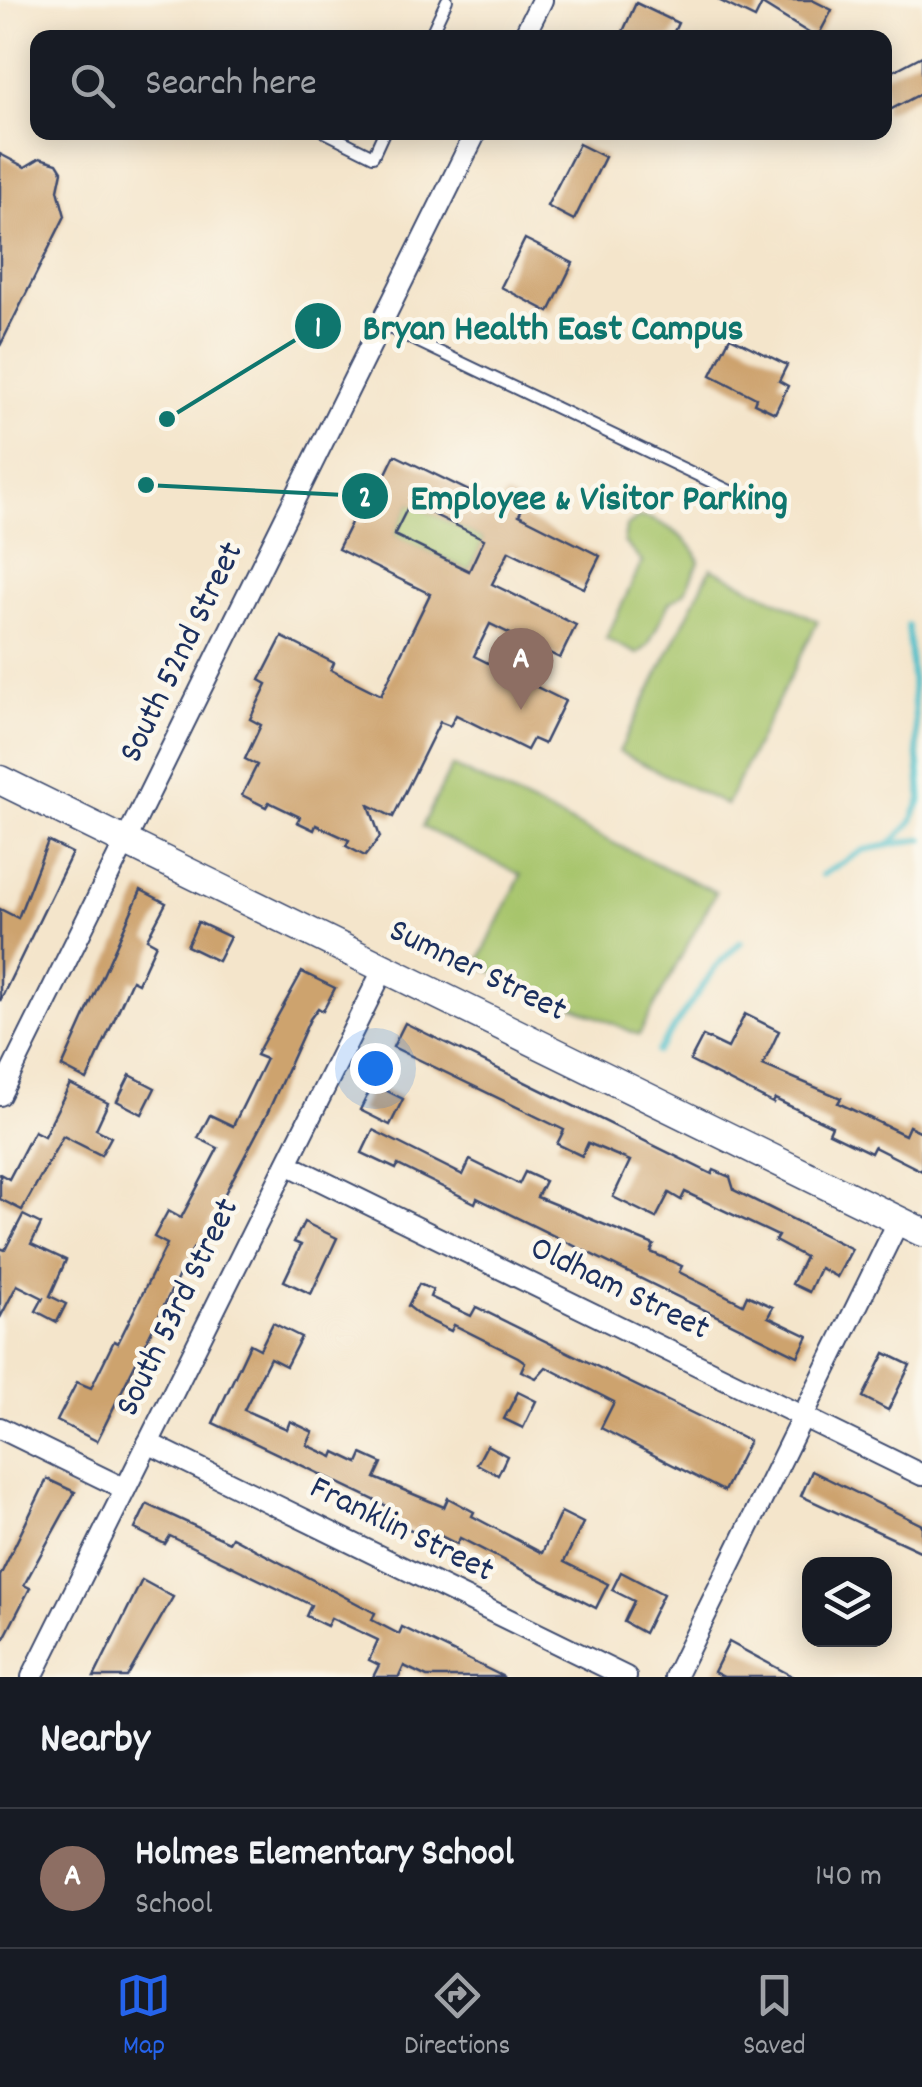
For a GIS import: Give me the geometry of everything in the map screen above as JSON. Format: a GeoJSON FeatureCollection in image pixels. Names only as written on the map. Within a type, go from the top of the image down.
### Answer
{"type":"FeatureCollection","features":[{"type":"Feature","properties":{"kind":"street"},"geometry":{"type":"LineString","coordinates":[[527,30],[542,0]]}},
{"type":"Feature","properties":{"kind":"street","name":"South 52nd Street"},"geometry":{"type":"LineString","coordinates":[[0,1095],[472,140]]}},
{"type":"Feature","properties":{"kind":"street","name":"Sumner Street"},"geometry":{"type":"LineString","coordinates":[[0,780],[910,1226]]}},
{"type":"Feature","properties":{"kind":"street","name":"South 53rd Street"},"geometry":{"type":"LineString","coordinates":[[32,1677],[384,968]]}},
{"type":"Feature","properties":{"kind":"street","name":"Oldham Street"},"geometry":{"type":"LineString","coordinates":[[286,1164],[922,1475]]}},
{"type":"Feature","properties":{"kind":"street"},"geometry":{"type":"LineString","coordinates":[[675,1677],[803,1417],[910,1226]]}},
{"type":"Feature","properties":{"kind":"street"},"geometry":{"type":"LineString","coordinates":[[0,1428],[125,1489]]}},
{"type":"Feature","properties":{"kind":"street","name":"Franklin Street"},"geometry":{"type":"LineString","coordinates":[[148,1443],[626,1677]]}},
{"type":"Feature","properties":{"kind":"lane"},"geometry":{"type":"LineString","coordinates":[[433,30],[447,0]]}},
{"type":"Feature","properties":{"kind":"lane"},"geometry":{"type":"LineString","coordinates":[[341,140],[373,156],[380,140]]}},
{"type":"Feature","properties":{"kind":"lane"},"geometry":{"type":"LineString","coordinates":[[382,324],[747,500]]}},
{"type":"Feature","properties":{"kind":"green space"},"geometry":{"type":"Polygon","coordinates":[[[410,503],[484,539],[469,571],[394,535],[410,503]]]}},
{"type":"Feature","properties":{"kind":"green space"},"geometry":{"type":"Polygon","coordinates":[[[639,517],[675,532],[691,547],[699,562],[684,593],[669,603],[648,645],[638,654],[606,639],[642,562],[624,542],[626,527],[639,517]]]}},
{"type":"Feature","properties":{"kind":"green space"},"geometry":{"type":"Polygon","coordinates":[[[711,568],[818,621],[726,805],[619,752],[711,568]]]}},
{"type":"Feature","properties":{"kind":"green space"},"geometry":{"type":"Polygon","coordinates":[[[452,766],[716,892],[639,1035],[477,965],[521,875],[422,827],[452,766]]]}},
{"type":"Feature","properties":{"kind":"building"},"geometry":{"type":"Polygon","coordinates":[[[718,0],[812,0],[832,10],[821,30],[804,30],[762,4],[755,18],[718,0]]]}},
{"type":"Feature","properties":{"kind":"building"},"geometry":{"type":"Polygon","coordinates":[[[636,3],[678,23],[675,30],[624,30],[636,3]]]}},
{"type":"Feature","properties":{"kind":"building"},"geometry":{"type":"Polygon","coordinates":[[[922,56],[922,93],[892,109],[892,72],[922,56]]]}},
{"type":"Feature","properties":{"kind":"building"},"geometry":{"type":"Polygon","coordinates":[[[579,144],[605,157],[574,220],[547,206],[579,144]]]}},
{"type":"Feature","properties":{"kind":"building"},"geometry":{"type":"Polygon","coordinates":[[[0,154],[25,167],[40,158],[57,163],[62,171],[58,190],[65,216],[0,346],[0,154]]]}},
{"type":"Feature","properties":{"kind":"building"},"geometry":{"type":"Polygon","coordinates":[[[525,239],[573,263],[549,312],[501,287],[525,239]]]}},
{"type":"Feature","properties":{"kind":"building"},"geometry":{"type":"Polygon","coordinates":[[[730,337],[787,365],[779,381],[788,386],[775,413],[754,403],[756,398],[711,375],[730,337]]]}},
{"type":"Feature","properties":{"kind":"building"},"geometry":{"type":"Polygon","coordinates":[[[395,455],[500,506],[505,495],[524,504],[519,515],[600,556],[584,588],[509,551],[492,584],[576,625],[560,658],[490,624],[474,656],[565,701],[544,744],[533,739],[527,750],[456,715],[450,726],[440,722],[393,817],[369,805],[380,837],[365,856],[346,846],[349,840],[316,825],[314,830],[297,822],[300,817],[269,802],[266,807],[242,795],[257,765],[245,759],[261,725],[250,719],[267,684],[260,680],[282,637],[334,663],[331,670],[381,695],[430,594],[338,549],[353,519],[362,523],[395,455]],[[410,503],[394,535],[469,571],[484,539],[410,503]]]}},
{"type":"Feature","properties":{"kind":"building"},"geometry":{"type":"Polygon","coordinates":[[[48,841],[72,853],[0,1001],[0,909],[18,918],[48,841]]]}},
{"type":"Feature","properties":{"kind":"building"},"geometry":{"type":"Polygon","coordinates":[[[141,890],[166,903],[147,939],[156,944],[138,983],[132,980],[87,1080],[62,1067],[141,890]]]}},
{"type":"Feature","properties":{"kind":"building"},"geometry":{"type":"Polygon","coordinates":[[[198,922],[230,937],[218,961],[187,946],[198,922]]]}},
{"type":"Feature","properties":{"kind":"building"},"geometry":{"type":"Polygon","coordinates":[[[302,972],[335,988],[323,1011],[318,1008],[310,1019],[267,1114],[205,1231],[210,1234],[202,1250],[195,1246],[189,1255],[97,1441],[57,1421],[77,1382],[91,1388],[114,1341],[118,1343],[167,1244],[154,1237],[168,1211],[181,1218],[218,1148],[198,1138],[210,1115],[233,1126],[266,1059],[256,1055],[302,972]]]}},
{"type":"Feature","properties":{"kind":"building"},"geometry":{"type":"Polygon","coordinates":[[[745,1014],[779,1031],[763,1065],[841,1098],[838,1103],[905,1135],[909,1126],[922,1132],[922,1171],[874,1147],[871,1153],[829,1133],[832,1126],[775,1099],[773,1103],[690,1061],[703,1036],[728,1048],[745,1014]]]}},
{"type":"Feature","properties":{"kind":"building"},"geometry":{"type":"Polygon","coordinates":[[[405,1023],[712,1174],[714,1170],[730,1177],[734,1190],[852,1249],[837,1277],[820,1268],[809,1292],[792,1284],[805,1257],[775,1241],[778,1236],[685,1192],[681,1200],[669,1193],[656,1218],[613,1197],[630,1161],[588,1143],[582,1156],[557,1144],[564,1130],[393,1047],[405,1023]]]}},
{"type":"Feature","properties":{"kind":"building"},"geometry":{"type":"Polygon","coordinates":[[[130,1075],[155,1088],[142,1114],[117,1101],[130,1075]]]}},
{"type":"Feature","properties":{"kind":"building"},"geometry":{"type":"Polygon","coordinates":[[[70,1084],[108,1103],[96,1129],[111,1137],[101,1155],[63,1136],[22,1210],[0,1199],[0,1174],[9,1179],[34,1131],[44,1136],[70,1084]]]}},
{"type":"Feature","properties":{"kind":"building"},"geometry":{"type":"Polygon","coordinates":[[[373,1084],[403,1099],[390,1125],[360,1110],[373,1084]]]}},
{"type":"Feature","properties":{"kind":"building"},"geometry":{"type":"Polygon","coordinates":[[[373,1130],[463,1175],[470,1160],[519,1184],[525,1172],[545,1181],[537,1197],[654,1245],[651,1252],[682,1266],[679,1272],[743,1304],[747,1295],[773,1307],[768,1317],[808,1336],[798,1356],[477,1198],[475,1203],[398,1165],[396,1169],[362,1153],[373,1130]]]}},
{"type":"Feature","properties":{"kind":"building"},"geometry":{"type":"Polygon","coordinates":[[[23,1215],[41,1224],[31,1244],[66,1260],[50,1296],[66,1304],[57,1322],[36,1311],[43,1298],[17,1285],[0,1318],[0,1248],[5,1250],[23,1215]]]}},
{"type":"Feature","properties":{"kind":"building"},"geometry":{"type":"Polygon","coordinates":[[[304,1222],[337,1238],[311,1294],[284,1281],[301,1245],[294,1242],[304,1222]]]}},
{"type":"Feature","properties":{"kind":"building"},"geometry":{"type":"Polygon","coordinates":[[[419,1284],[433,1290],[430,1297],[471,1316],[476,1307],[749,1441],[724,1491],[601,1428],[614,1402],[546,1367],[536,1378],[521,1371],[525,1362],[518,1357],[454,1325],[451,1331],[422,1317],[408,1306],[419,1284]]]}},
{"type":"Feature","properties":{"kind":"building"},"geometry":{"type":"Polygon","coordinates":[[[273,1323],[301,1337],[286,1366],[270,1358],[244,1410],[287,1429],[290,1421],[313,1432],[307,1445],[333,1457],[335,1452],[358,1463],[362,1454],[382,1463],[375,1478],[444,1507],[448,1498],[474,1512],[472,1516],[542,1553],[561,1512],[583,1523],[564,1562],[608,1584],[596,1608],[460,1538],[457,1544],[419,1525],[416,1532],[382,1517],[387,1506],[213,1423],[250,1344],[260,1349],[273,1323]]]}},
{"type":"Feature","properties":{"kind":"building"},"geometry":{"type":"Polygon","coordinates":[[[885,1353],[910,1365],[888,1410],[863,1397],[885,1353]]]}},
{"type":"Feature","properties":{"kind":"building"},"geometry":{"type":"Polygon","coordinates":[[[518,1392],[536,1401],[523,1428],[504,1419],[518,1392]]]}},
{"type":"Feature","properties":{"kind":"building"},"geometry":{"type":"Polygon","coordinates":[[[487,1445],[507,1456],[498,1475],[477,1464],[487,1445]]]}},
{"type":"Feature","properties":{"kind":"building"},"geometry":{"type":"Polygon","coordinates":[[[812,1471],[922,1525],[922,1552],[801,1496],[812,1471]]]}},
{"type":"Feature","properties":{"kind":"building"},"geometry":{"type":"Polygon","coordinates":[[[47,1479],[75,1492],[24,1585],[30,1588],[0,1646],[0,1576],[47,1479]]]}},
{"type":"Feature","properties":{"kind":"building"},"geometry":{"type":"Polygon","coordinates":[[[147,1504],[229,1542],[232,1537],[375,1613],[372,1620],[399,1634],[402,1627],[504,1677],[427,1677],[404,1666],[399,1677],[373,1677],[379,1665],[369,1660],[378,1640],[331,1618],[327,1626],[306,1616],[311,1605],[170,1536],[165,1544],[135,1529],[147,1504]]]}},
{"type":"Feature","properties":{"kind":"building"},"geometry":{"type":"Polygon","coordinates":[[[621,1572],[663,1594],[644,1633],[624,1622],[634,1601],[612,1590],[621,1572]]]}},
{"type":"Feature","properties":{"kind":"building"},"geometry":{"type":"Polygon","coordinates":[[[142,1580],[173,1597],[127,1677],[94,1677],[142,1580]]]}},
{"type":"Feature","properties":{"kind":"building"},"geometry":{"type":"Polygon","coordinates":[[[729,1642],[794,1677],[724,1677],[714,1672],[729,1642]]]}},
{"type":"Feature","properties":{"kind":"waterway"},"geometry":{"type":"LineString","coordinates":[[890,844],[911,823],[921,799],[908,625]]}},
{"type":"Feature","properties":{"kind":"waterway"},"geometry":{"type":"LineString","coordinates":[[822,875],[864,850],[922,839]]}},
{"type":"Feature","properties":{"kind":"waterway"},"geometry":{"type":"LineString","coordinates":[[657,1052],[718,964],[741,942]]}},
{"type":"Feature","properties":{"kind":"place","name":"Bryan Health East Campus"},"geometry":{"type":"Point","coordinates":[167,419]}},
{"type":"Feature","properties":{"kind":"place","name":"Employee & Visitor Parking"},"geometry":{"type":"Point","coordinates":[146,485]}},
{"type":"Feature","properties":{"kind":"place","name":"Holmes Elementary School"},"geometry":{"type":"Point","coordinates":[521,710]}}]}
